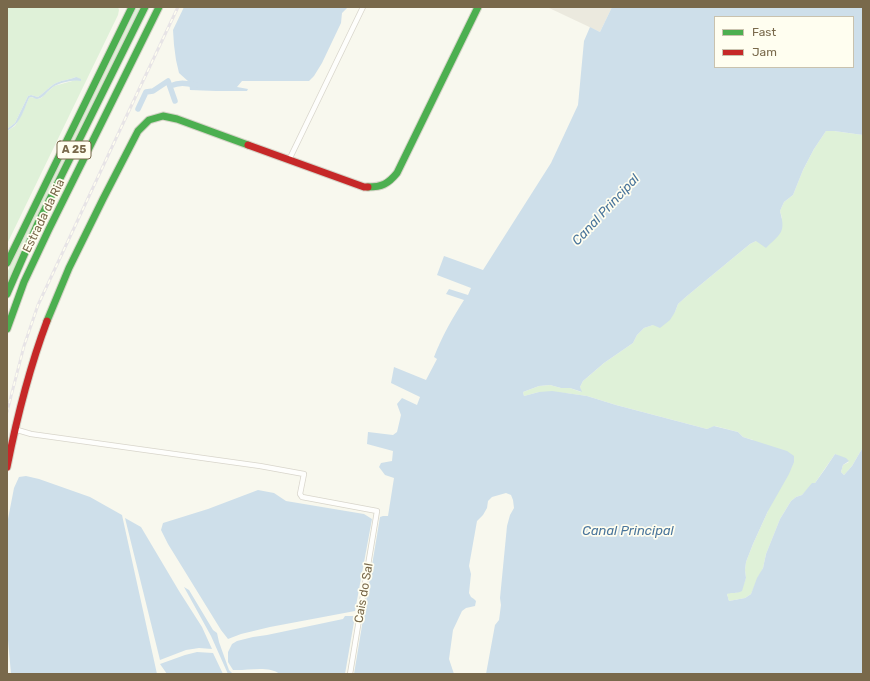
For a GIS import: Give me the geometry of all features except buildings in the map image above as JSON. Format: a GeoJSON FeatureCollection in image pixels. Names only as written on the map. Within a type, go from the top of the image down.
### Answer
{"type":"FeatureCollection","features":[{"type":"Feature","properties":{"kind":"main road","name":"A 25"},"geometry":{"type":"LineString","coordinates":[[7,264],[132,7]]}},
{"type":"Feature","properties":{"kind":"main road","name":"A 25"},"geometry":{"type":"LineString","coordinates":[[7,294],[38,223],[145,7]]}},
{"type":"Feature","properties":{"kind":"main road","name":"Estrada da Ria"},"geometry":{"type":"LineString","coordinates":[[7,328],[33,262],[159,7]]}},
{"type":"Feature","properties":{"kind":"main road"},"geometry":{"type":"LineString","coordinates":[[7,467],[14,429],[31,367],[56,298],[77,251],[138,132],[149,120],[163,116],[177,119],[364,187],[380,187],[391,180],[397,173],[478,7]]}},
{"type":"Feature","properties":{"kind":"street"},"geometry":{"type":"LineString","coordinates":[[290,160],[363,7]]}},
{"type":"Feature","properties":{"kind":"street","name":"Cais do Sal"},"geometry":{"type":"LineString","coordinates":[[14,429],[31,434],[260,466],[304,474],[300,494],[302,497],[377,511],[350,674]]}},
{"type":"Feature","properties":{"kind":"shaded area"},"geometry":{"type":"Polygon","coordinates":[[[547,7],[612,7],[600,32],[547,7]]]}},
{"type":"Feature","properties":{"kind":"green space"},"geometry":{"type":"Polygon","coordinates":[[[7,7],[118,7],[119,10],[118,15],[7,244],[7,131],[15,126],[29,98],[41,98],[54,86],[76,80],[76,77],[54,84],[38,97],[31,95],[28,96],[15,123],[7,129],[7,7]]]}},
{"type":"Feature","properties":{"kind":"green space"},"geometry":{"type":"Polygon","coordinates":[[[137,7],[142,7],[7,287],[7,273],[23,237],[137,7]]]}},
{"type":"Feature","properties":{"kind":"green space"},"geometry":{"type":"Polygon","coordinates":[[[826,131],[863,135],[863,447],[852,466],[844,475],[841,472],[843,465],[849,462],[835,454],[815,483],[802,495],[791,501],[780,519],[766,554],[763,568],[751,594],[745,598],[729,601],[727,594],[731,592],[736,593],[744,583],[746,578],[746,562],[768,511],[753,440],[743,437],[738,432],[715,426],[707,429],[587,396],[539,392],[524,396],[523,392],[539,386],[550,385],[561,388],[570,388],[581,392],[580,387],[583,381],[604,363],[633,343],[637,335],[644,328],[653,325],[675,312],[678,304],[687,296],[750,244],[756,241],[782,218],[780,211],[784,202],[793,195],[803,170],[826,131]]]}},
{"type":"Feature","properties":{"kind":"water"},"geometry":{"type":"Polygon","coordinates":[[[184,7],[348,7],[342,13],[341,23],[322,63],[309,81],[242,81],[237,87],[248,89],[247,91],[216,91],[190,90],[189,82],[179,73],[173,30],[184,7]]]}},
{"type":"Feature","properties":{"kind":"water","name":"Canal Principal"},"geometry":{"type":"Polygon","coordinates":[[[612,7],[863,7],[863,135],[826,131],[803,170],[793,195],[784,202],[780,211],[782,228],[779,236],[766,248],[756,241],[750,244],[678,304],[670,320],[660,328],[653,325],[644,328],[637,335],[633,343],[604,363],[583,381],[580,387],[582,392],[570,388],[561,388],[550,385],[539,386],[523,392],[524,396],[539,392],[552,391],[587,396],[707,429],[714,426],[738,432],[743,437],[787,451],[794,456],[794,462],[789,474],[768,511],[746,562],[746,578],[742,591],[727,594],[729,601],[745,598],[751,594],[757,578],[763,568],[766,554],[780,519],[791,501],[802,495],[812,483],[815,483],[835,454],[846,458],[849,461],[843,465],[841,472],[844,475],[852,466],[863,447],[863,674],[486,674],[495,625],[499,620],[507,526],[514,508],[511,495],[506,493],[492,497],[488,501],[487,508],[483,515],[477,521],[469,566],[471,574],[469,593],[476,601],[475,606],[466,608],[462,611],[453,630],[449,659],[454,674],[354,674],[380,517],[388,516],[394,478],[385,475],[379,467],[381,463],[392,461],[393,451],[367,444],[368,432],[393,435],[397,432],[401,415],[397,404],[402,398],[417,405],[420,397],[391,383],[394,367],[426,380],[437,359],[434,357],[440,342],[464,300],[446,294],[449,289],[468,295],[471,288],[437,275],[444,256],[483,270],[551,163],[578,105],[584,41],[590,27],[600,32],[612,7]]]}},
{"type":"Feature","properties":{"kind":"water"},"geometry":{"type":"Polygon","coordinates":[[[76,77],[81,79],[81,81],[62,83],[55,86],[39,99],[29,98],[20,119],[7,131],[7,129],[15,123],[28,96],[31,95],[38,97],[54,84],[76,77]]]}},
{"type":"Feature","properties":{"kind":"water"},"geometry":{"type":"Polygon","coordinates":[[[26,476],[39,479],[90,497],[122,515],[157,674],[11,674],[7,629],[8,519],[14,488],[19,477],[26,476]]]}},
{"type":"Feature","properties":{"kind":"water"},"geometry":{"type":"Polygon","coordinates":[[[258,490],[274,493],[286,501],[364,514],[372,519],[355,611],[270,627],[241,634],[228,639],[168,544],[161,530],[163,523],[208,509],[258,490]]]}},
{"type":"Feature","properties":{"kind":"water"},"geometry":{"type":"Polygon","coordinates":[[[125,518],[141,527],[202,627],[212,649],[199,648],[186,650],[160,660],[125,518]]]}},
{"type":"Feature","properties":{"kind":"water"},"geometry":{"type":"Polygon","coordinates":[[[184,587],[189,590],[213,630],[217,633],[229,670],[233,674],[228,674],[211,636],[184,587]]]}},
{"type":"Feature","properties":{"kind":"water"},"geometry":{"type":"Polygon","coordinates":[[[345,616],[355,616],[345,674],[280,674],[275,671],[264,669],[233,670],[228,662],[228,652],[232,644],[237,641],[343,619],[345,616]]]}},
{"type":"Feature","properties":{"kind":"water"},"geometry":{"type":"Polygon","coordinates":[[[197,652],[213,653],[223,674],[167,674],[160,664],[185,655],[197,652]]]}},
{"type":"Feature","properties":{"kind":"waterway"},"geometry":{"type":"LineString","coordinates":[[138,109],[146,92],[153,91],[168,81],[175,101]]}},
{"type":"Feature","properties":{"kind":"waterway"},"geometry":{"type":"LineString","coordinates":[[170,86],[183,83],[196,85]]}},
{"type":"Feature","properties":{"kind":"railway"},"geometry":{"type":"LineString","coordinates":[[7,412],[24,346],[38,305],[178,7]]}},
{"type":"Feature","properties":{"kind":"traffic: fast"},"geometry":{"type":"LineString","coordinates":[[7,263],[132,7]]}},
{"type":"Feature","properties":{"kind":"traffic: fast"},"geometry":{"type":"LineString","coordinates":[[7,294],[38,223],[145,7]]}},
{"type":"Feature","properties":{"kind":"traffic: fast"},"geometry":{"type":"LineString","coordinates":[[7,329],[24,282],[49,229],[159,7]]}},
{"type":"Feature","properties":{"kind":"traffic: fast"},"geometry":{"type":"LineString","coordinates":[[368,187],[384,184],[391,180],[397,173],[478,7]]}},
{"type":"Feature","properties":{"kind":"traffic: fast"},"geometry":{"type":"LineString","coordinates":[[47,321],[69,268],[103,199],[138,131],[149,120],[163,116],[177,119],[248,145]]}},
{"type":"Feature","properties":{"kind":"traffic: jam"},"geometry":{"type":"LineString","coordinates":[[248,145],[364,187],[368,187]]}},
{"type":"Feature","properties":{"kind":"traffic: jam"},"geometry":{"type":"LineString","coordinates":[[7,467],[24,393],[47,321]]}}]}
